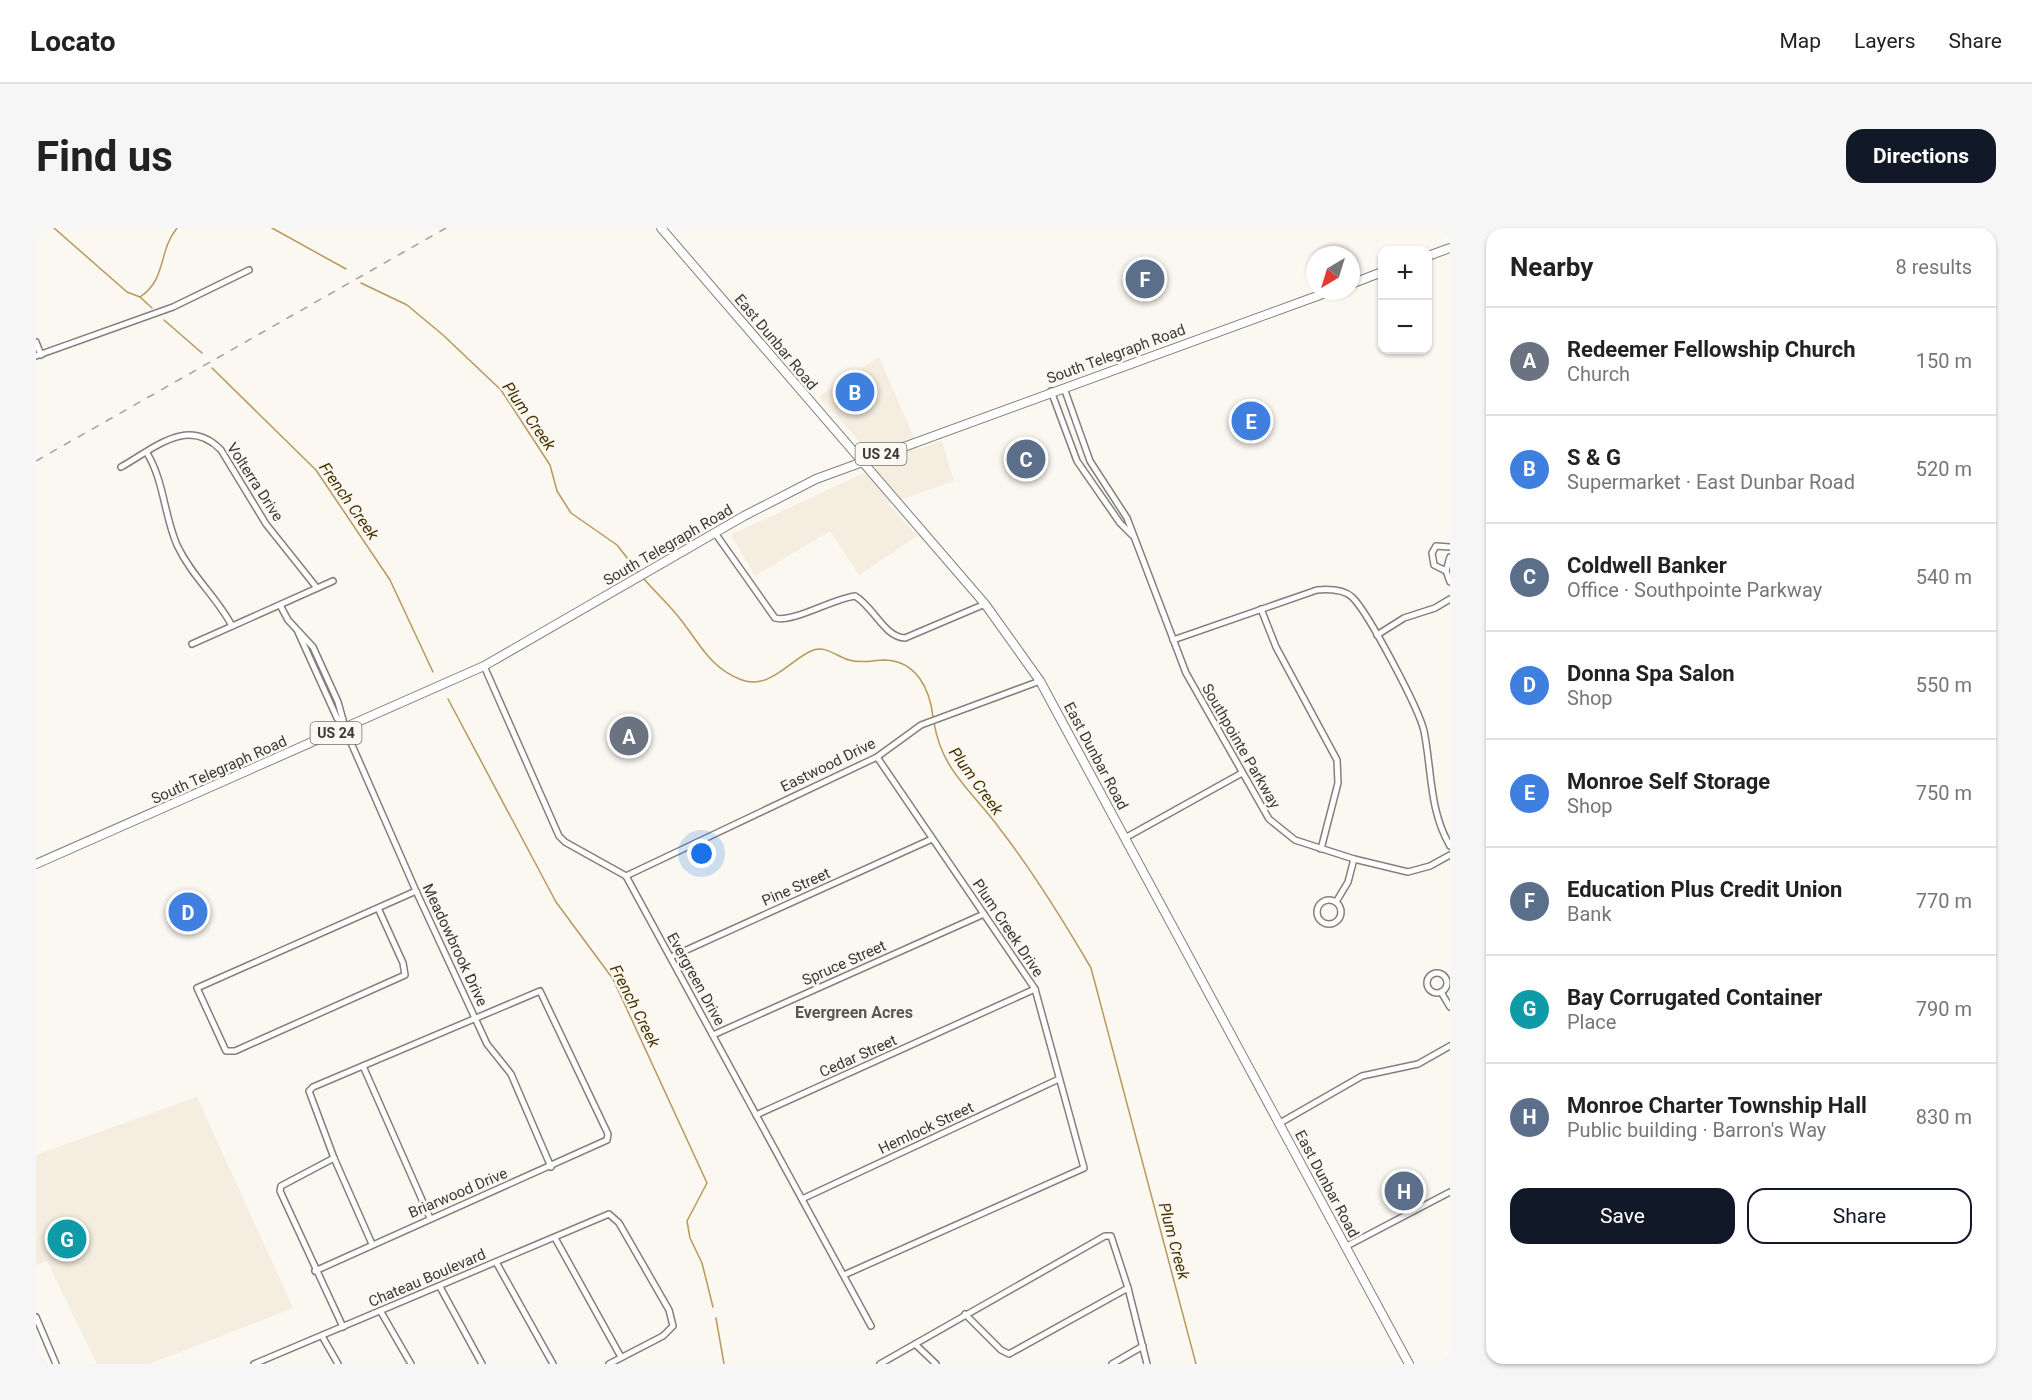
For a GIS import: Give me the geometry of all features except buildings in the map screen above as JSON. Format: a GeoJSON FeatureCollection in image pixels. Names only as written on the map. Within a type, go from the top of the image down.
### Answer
{"type":"FeatureCollection","features":[{"type":"Feature","properties":{"kind":"main road"},"geometry":{"type":"LineString","coordinates":[[1432,255],[1450,248]]}},
{"type":"Feature","properties":{"kind":"main road"},"geometry":{"type":"LineString","coordinates":[[1360,281],[1378,274]]}},
{"type":"Feature","properties":{"kind":"main road","name":"South Telegraph Road"},"geometry":{"type":"LineString","coordinates":[[36,864],[484,666],[773,500],[860,461],[1306,300]]}},
{"type":"Feature","properties":{"kind":"street","name":"East Dunbar Road"},"geometry":{"type":"LineString","coordinates":[[661,228],[985,604],[1040,681],[1408,1364]]}},
{"type":"Feature","properties":{"kind":"street"},"geometry":{"type":"LineString","coordinates":[[36,342],[38,355],[173,307],[249,270]]}},
{"type":"Feature","properties":{"kind":"street","name":"Southpointe Parkway"},"geometry":{"type":"LineString","coordinates":[[1063,387],[1090,461],[1127,518],[1186,673],[1242,773],[1277,827],[1295,840],[1321,849],[1408,872],[1430,866],[1450,855]]}},
{"type":"Feature","properties":{"kind":"street","name":"Southpointe Parkway"},"geometry":{"type":"LineString","coordinates":[[1051,392],[1077,461],[1120,523],[1133,536]]}},
{"type":"Feature","properties":{"kind":"street","name":"Volterra Drive"},"geometry":{"type":"LineString","coordinates":[[122,466],[181,435],[192,433],[211,440],[221,450],[266,524],[317,588]]}},
{"type":"Feature","properties":{"kind":"street"},"geometry":{"type":"LineString","coordinates":[[147,453],[157,468],[177,545],[197,581],[232,626]]}},
{"type":"Feature","properties":{"kind":"street"},"geometry":{"type":"LineString","coordinates":[[715,533],[775,618],[785,619],[832,601],[855,596],[871,607],[890,633],[896,637],[905,638],[985,604]]}},
{"type":"Feature","properties":{"kind":"street"},"geometry":{"type":"LineString","coordinates":[[1446,571],[1434,565],[1432,553],[1436,546],[1450,546]]}},
{"type":"Feature","properties":{"kind":"street"},"geometry":{"type":"LineString","coordinates":[[1450,557],[1446,571],[1450,582]]}},
{"type":"Feature","properties":{"kind":"street"},"geometry":{"type":"LineString","coordinates":[[192,644],[333,580]]}},
{"type":"Feature","properties":{"kind":"street"},"geometry":{"type":"LineString","coordinates":[[1173,640],[1317,590],[1339,591],[1352,597],[1377,635],[1423,729],[1434,810],[1440,828],[1450,846]]}},
{"type":"Feature","properties":{"kind":"street"},"geometry":{"type":"LineString","coordinates":[[1377,635],[1404,618],[1435,608],[1450,599]]}},
{"type":"Feature","properties":{"kind":"street","name":"Meadowbrook Drive"},"geometry":{"type":"LineString","coordinates":[[280,605],[298,632],[313,647],[338,702],[345,729],[416,891],[487,1044],[511,1074],[551,1167]]}},
{"type":"Feature","properties":{"kind":"street"},"geometry":{"type":"LineString","coordinates":[[1261,609],[1276,647],[1337,760],[1338,783],[1321,849]]}},
{"type":"Feature","properties":{"kind":"street"},"geometry":{"type":"LineString","coordinates":[[484,666],[558,836],[626,876]]}},
{"type":"Feature","properties":{"kind":"street","name":"Eastwood Drive"},"geometry":{"type":"LineString","coordinates":[[626,876],[877,757],[929,721],[1040,681]]}},
{"type":"Feature","properties":{"kind":"street","name":"Plum Creek Drive"},"geometry":{"type":"LineString","coordinates":[[844,1275],[1084,1168],[1035,989],[877,757]]}},
{"type":"Feature","properties":{"kind":"street"},"geometry":{"type":"LineString","coordinates":[[1125,838],[1242,773]]}},
{"type":"Feature","properties":{"kind":"street","name":"Pine Street"},"geometry":{"type":"LineString","coordinates":[[671,957],[932,839]]}},
{"type":"Feature","properties":{"kind":"street"},"geometry":{"type":"LineString","coordinates":[[1336,902],[1348,882],[1354,859]]}},
{"type":"Feature","properties":{"kind":"street","name":"Evergreen Drive"},"geometry":{"type":"LineString","coordinates":[[626,876],[871,1326]]}},
{"type":"Feature","properties":{"kind":"street"},"geometry":{"type":"LineString","coordinates":[[378,908],[403,963],[405,975],[235,1051],[226,1051],[197,988],[416,891]]}},
{"type":"Feature","properties":{"kind":"street"},"geometry":{"type":"LineString","coordinates":[[1328,900],[1336,902],[1341,908],[1339,920],[1333,924],[1322,922],[1317,916],[1320,904],[1328,900]]}},
{"type":"Feature","properties":{"kind":"street","name":"Spruce Street"},"geometry":{"type":"LineString","coordinates":[[713,1035],[984,914]]}},
{"type":"Feature","properties":{"kind":"street","name":"Cedar Street"},"geometry":{"type":"LineString","coordinates":[[756,1115],[1035,989]]}},
{"type":"Feature","properties":{"kind":"street","name":"Briarwood Drive"},"geometry":{"type":"LineString","coordinates":[[315,1271],[430,1218],[602,1144],[608,1137],[546,999],[540,991],[475,1016]]}},
{"type":"Feature","properties":{"kind":"street"},"geometry":{"type":"LineString","coordinates":[[1441,992],[1450,1007]]}},
{"type":"Feature","properties":{"kind":"street"},"geometry":{"type":"LineString","coordinates":[[372,1244],[334,1158],[309,1097],[309,1091],[317,1085],[475,1016]]}},
{"type":"Feature","properties":{"kind":"street"},"geometry":{"type":"LineString","coordinates":[[1280,1123],[1362,1076],[1418,1064],[1450,1046]]}},
{"type":"Feature","properties":{"kind":"street"},"geometry":{"type":"LineString","coordinates":[[363,1066],[430,1218]]}},
{"type":"Feature","properties":{"kind":"street","name":"Hemlock Street"},"geometry":{"type":"LineString","coordinates":[[802,1199],[1059,1079]]}},
{"type":"Feature","properties":{"kind":"street"},"geometry":{"type":"LineString","coordinates":[[334,1158],[281,1186],[283,1197],[315,1271],[343,1327]]}},
{"type":"Feature","properties":{"kind":"street"},"geometry":{"type":"LineString","coordinates":[[1345,1246],[1450,1192]]}},
{"type":"Feature","properties":{"kind":"street","name":"Chateau Boulevard"},"geometry":{"type":"LineString","coordinates":[[254,1364],[609,1214],[619,1223],[669,1310],[674,1326],[663,1336],[621,1357]]}},
{"type":"Feature","properties":{"kind":"street"},"geometry":{"type":"LineString","coordinates":[[880,1364],[1097,1240],[1111,1236],[1128,1288],[1148,1364]]}},
{"type":"Feature","properties":{"kind":"street"},"geometry":{"type":"LineString","coordinates":[[555,1238],[621,1357],[609,1364]]}},
{"type":"Feature","properties":{"kind":"street"},"geometry":{"type":"LineString","coordinates":[[496,1262],[553,1364]]}},
{"type":"Feature","properties":{"kind":"street"},"geometry":{"type":"LineString","coordinates":[[440,1287],[482,1364]]}},
{"type":"Feature","properties":{"kind":"street"},"geometry":{"type":"LineString","coordinates":[[965,1314],[1001,1350],[1009,1354],[1128,1288]]}},
{"type":"Feature","properties":{"kind":"street"},"geometry":{"type":"LineString","coordinates":[[381,1312],[411,1364]]}},
{"type":"Feature","properties":{"kind":"street"},"geometry":{"type":"LineString","coordinates":[[36,1317],[56,1364]]}},
{"type":"Feature","properties":{"kind":"street"},"geometry":{"type":"LineString","coordinates":[[322,1336],[338,1364]]}},
{"type":"Feature","properties":{"kind":"street"},"geometry":{"type":"LineString","coordinates":[[915,1344],[936,1364]]}},
{"type":"Feature","properties":{"kind":"street"},"geometry":{"type":"LineString","coordinates":[[1112,1364],[1143,1346]]}},
{"type":"Feature","properties":{"kind":"street"},"geometry":{"type":"LineString","coordinates":[[269,1357],[273,1364]]}},
{"type":"Feature","properties":{"kind":"street"},"geometry":{"type":"LineString","coordinates":[[36,1360],[41,1364]]}},
{"type":"Feature","properties":{"kind":"shaded area"},"geometry":{"type":"Polygon","coordinates":[[[879,357],[919,449],[942,441],[954,481],[888,504],[917,536],[859,575],[830,531],[755,576],[731,535],[881,465],[819,396],[879,357]]]}},
{"type":"Feature","properties":{"kind":"shaded area"},"geometry":{"type":"Polygon","coordinates":[[[197,1097],[293,1308],[149,1364],[97,1364],[47,1261],[36,1265],[36,1155],[197,1097]]]}},
{"type":"Feature","properties":{"kind":"waterway","name":"Plum Creek"},"geometry":{"type":"LineString","coordinates":[[54,228],[127,292],[140,297],[149,290],[159,273],[167,246],[177,228]]}},
{"type":"Feature","properties":{"kind":"waterway","name":"Plum Creek"},"geometry":{"type":"LineString","coordinates":[[272,228],[346,269]]}},
{"type":"Feature","properties":{"kind":"waterway","name":"Plum Creek"},"geometry":{"type":"LineString","coordinates":[[361,283],[407,305],[443,335],[501,390],[550,465],[557,491],[571,513],[617,545],[639,573]]}},
{"type":"Feature","properties":{"kind":"waterway","name":"French Creek"},"geometry":{"type":"LineString","coordinates":[[140,297],[152,308]]}},
{"type":"Feature","properties":{"kind":"waterway","name":"French Creek"},"geometry":{"type":"LineString","coordinates":[[164,320],[202,353]]}},
{"type":"Feature","properties":{"kind":"waterway","name":"French Creek"},"geometry":{"type":"LineString","coordinates":[[212,368],[316,470],[390,580],[433,672]]}},
{"type":"Feature","properties":{"kind":"waterway","name":"Plum Creek"},"geometry":{"type":"LineString","coordinates":[[644,579],[677,615],[714,663],[731,675],[742,680],[761,681],[770,678],[816,649],[826,650],[854,661],[896,662],[906,666],[920,679],[929,697],[933,717]]}},
{"type":"Feature","properties":{"kind":"waterway","name":"French Creek"},"geometry":{"type":"LineString","coordinates":[[448,699],[556,902],[613,979],[707,1183],[687,1221],[690,1238],[702,1263],[713,1307]]}},
{"type":"Feature","properties":{"kind":"waterway","name":"Plum Creek"},"geometry":{"type":"LineString","coordinates":[[934,722],[943,754],[951,767],[1025,863],[1091,968],[1196,1364]]}},
{"type":"Feature","properties":{"kind":"waterway","name":"French Creek"},"geometry":{"type":"LineString","coordinates":[[716,1318],[724,1364]]}},
{"type":"Feature","properties":{"kind":"railway"},"geometry":{"type":"LineString","coordinates":[[36,461],[446,228]]}},
{"type":"Feature","properties":{"kind":"place","name":"Education Plus Credit Union"},"geometry":{"type":"Point","coordinates":[1145,279]}},
{"type":"Feature","properties":{"kind":"place","name":"S & G"},"geometry":{"type":"Point","coordinates":[855,392]}},
{"type":"Feature","properties":{"kind":"place","name":"Monroe Self Storage"},"geometry":{"type":"Point","coordinates":[1251,421]}},
{"type":"Feature","properties":{"kind":"place","name":"Coldwell Banker"},"geometry":{"type":"Point","coordinates":[1026,459]}},
{"type":"Feature","properties":{"kind":"place","name":"Redeemer Fellowship Church"},"geometry":{"type":"Point","coordinates":[629,736]}},
{"type":"Feature","properties":{"kind":"place","name":"Donna Spa Salon"},"geometry":{"type":"Point","coordinates":[188,912]}},
{"type":"Feature","properties":{"kind":"place","name":"Monroe Charter Township Hall"},"geometry":{"type":"Point","coordinates":[1404,1191]}},
{"type":"Feature","properties":{"kind":"place","name":"Bay Corrugated Container"},"geometry":{"type":"Point","coordinates":[67,1239]}},
{"type":"Feature","properties":{"kind":"district","name":"Evergreen Acres"},"geometry":{"type":"Point","coordinates":[854,1012]}}]}
